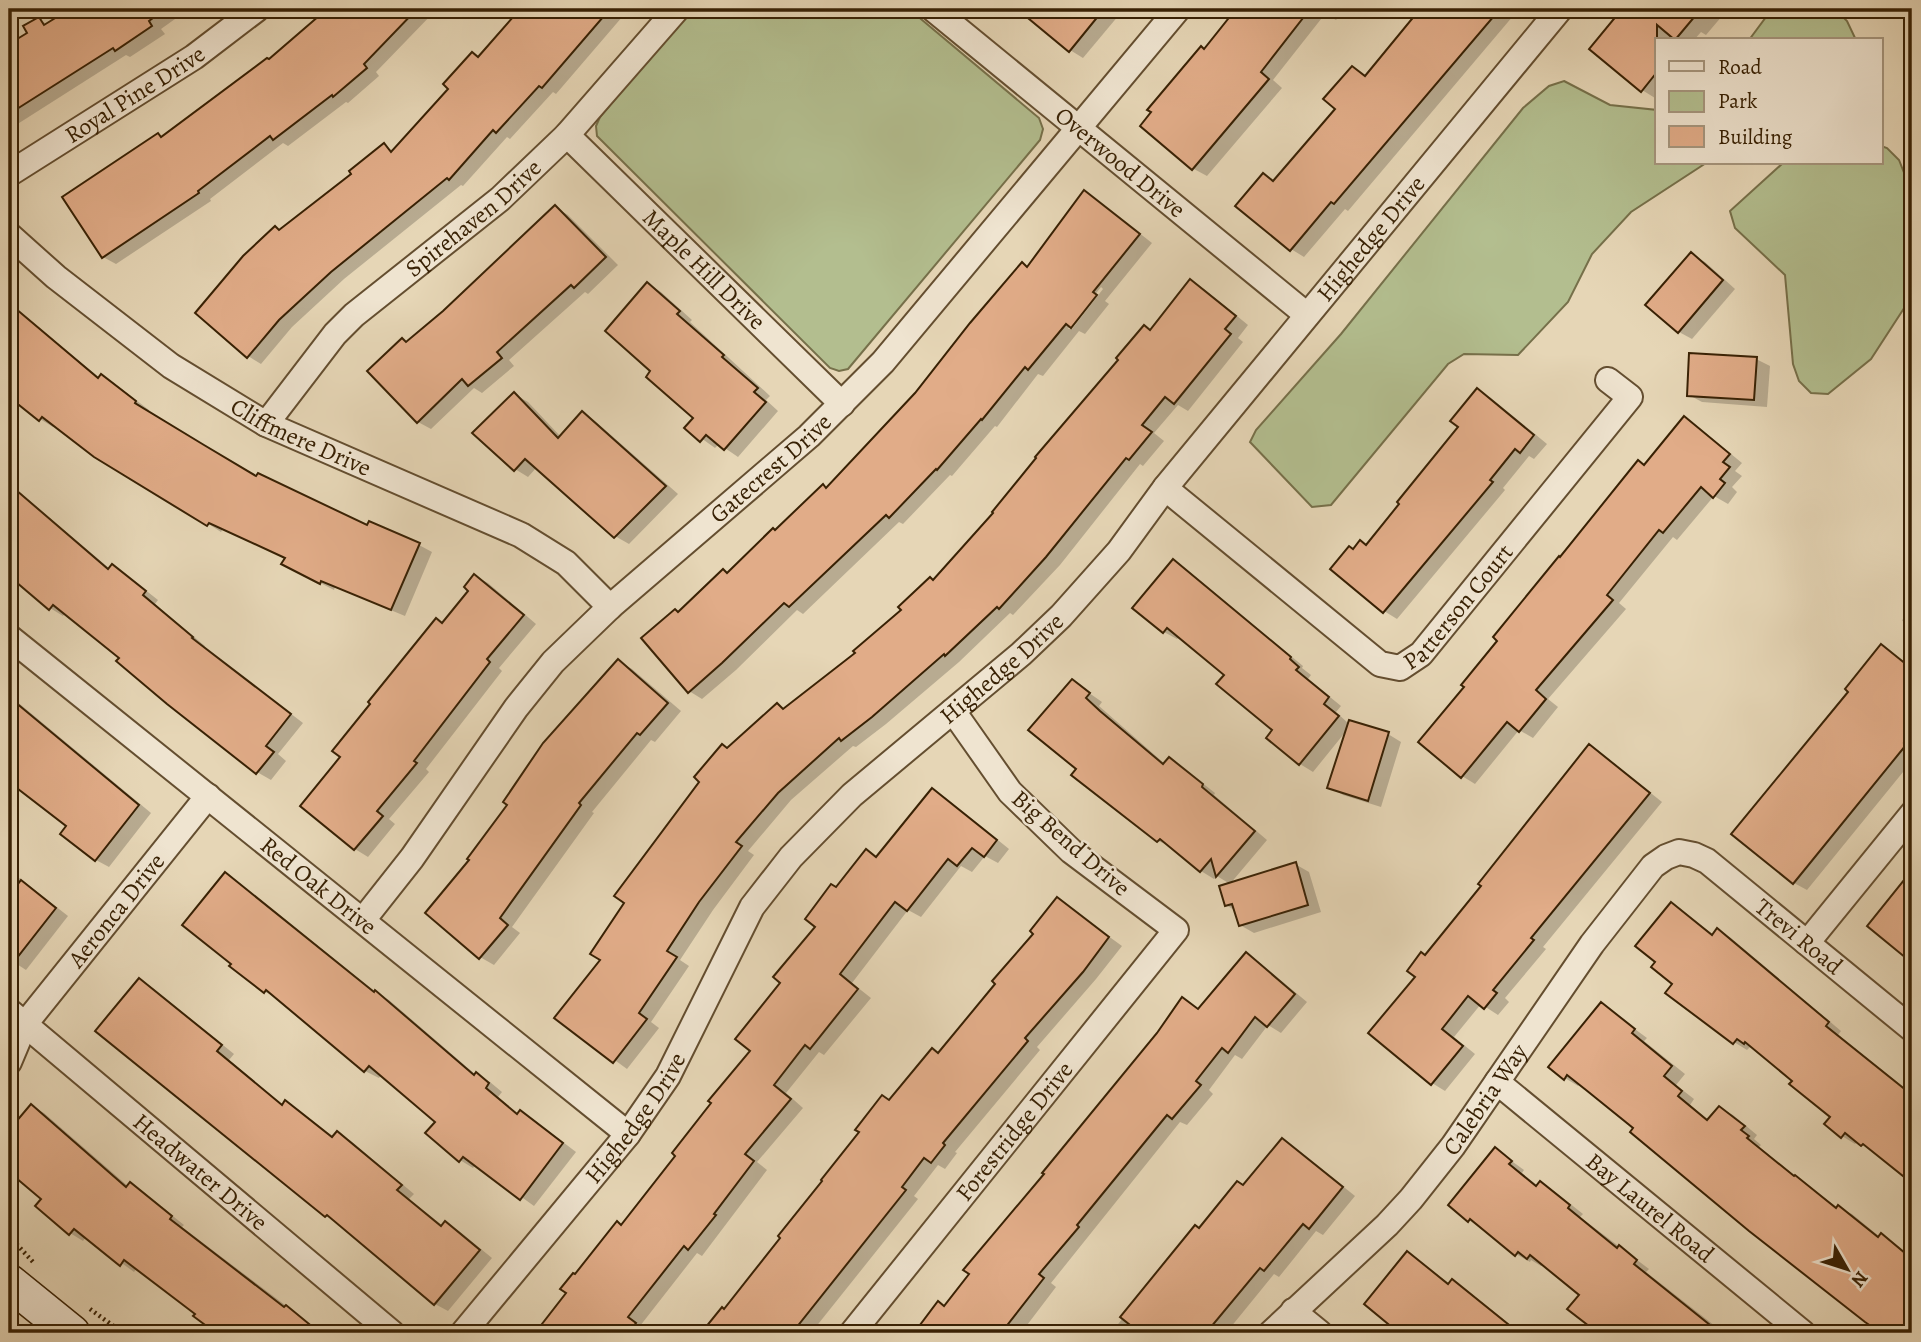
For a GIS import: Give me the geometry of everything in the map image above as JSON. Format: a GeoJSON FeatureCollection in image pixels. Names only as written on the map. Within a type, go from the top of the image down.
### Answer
{"type":"FeatureCollection","features":[{"type":"Feature","properties":{"kind":"street","name":"Royal Pine Drive"},"geometry":{"type":"LineString","coordinates":[[9,174],[194,57],[257,9]]}},
{"type":"Feature","properties":{"kind":"street","name":"Spirehaven Drive"},"geometry":{"type":"LineString","coordinates":[[266,424],[335,334],[500,199],[567,135],[677,9]]}},
{"type":"Feature","properties":{"kind":"street","name":"Overwood Drive"},"geometry":{"type":"LineString","coordinates":[[933,9],[1307,315]]}},
{"type":"Feature","properties":{"kind":"street","name":"Gatecrest Drive"},"geometry":{"type":"LineString","coordinates":[[363,920],[412,858],[516,708],[553,662],[610,607],[809,436],[883,362],[1178,9]]}},
{"type":"Feature","properties":{"kind":"street","name":"Highedge Drive"},"geometry":{"type":"LineString","coordinates":[[463,1333],[628,1134],[668,1076],[752,907],[791,857],[852,794],[1021,654],[1061,616],[1119,551],[1165,488],[1560,9]]}},
{"type":"Feature","properties":{"kind":"street","name":"Maple Hill Drive"},"geometry":{"type":"LineString","coordinates":[[567,135],[842,404]]}},
{"type":"Feature","properties":{"kind":"street","name":"Cliffmere Drive"},"geometry":{"type":"LineString","coordinates":[[9,234],[56,277],[171,366],[266,424],[521,535],[566,563],[610,607]]}},
{"type":"Feature","properties":{"kind":"street","name":"Patterson Court"},"geometry":{"type":"LineString","coordinates":[[1165,488],[1380,664],[1400,668],[1421,654],[1630,397],[1608,380]]}},
{"type":"Feature","properties":{"kind":"street","name":"Red Oak Drive"},"geometry":{"type":"LineString","coordinates":[[9,637],[628,1134]]}},
{"type":"Feature","properties":{"kind":"street","name":"Big Bend Drive"},"geometry":{"type":"LineString","coordinates":[[953,711],[1010,792],[1072,850],[1175,930]]}},
{"type":"Feature","properties":{"kind":"street","name":"Aeronca Drive"},"geometry":{"type":"LineString","coordinates":[[9,1062],[14,1022],[208,796]]}},
{"type":"Feature","properties":{"kind":"street"},"geometry":{"type":"LineString","coordinates":[[1807,943],[1912,814]]}},
{"type":"Feature","properties":{"kind":"street","name":"Trevi Road"},"geometry":{"type":"LineString","coordinates":[[1679,852],[1707,861],[1912,1029]]}},
{"type":"Feature","properties":{"kind":"street","name":"Calebria Way"},"geometry":{"type":"LineString","coordinates":[[1271,1333],[1387,1225],[1411,1199],[1453,1146],[1612,916],[1653,866],[1679,852]]}},
{"type":"Feature","properties":{"kind":"street","name":"Forestridge Drive"},"geometry":{"type":"LineString","coordinates":[[852,1333],[1175,930]]}},
{"type":"Feature","properties":{"kind":"street","name":"Headwater Drive"},"geometry":{"type":"LineString","coordinates":[[14,1022],[392,1333]]}},
{"type":"Feature","properties":{"kind":"street","name":"Bay Laurel Road"},"geometry":{"type":"LineString","coordinates":[[1497,1082],[1803,1333]]}},
{"type":"Feature","properties":{"kind":"street"},"geometry":{"type":"LineString","coordinates":[[9,1282],[72,1333]]}},
{"type":"Feature","properties":{"kind":"street"},"geometry":{"type":"LineString","coordinates":[[1293,1311],[1320,1333]]}},
{"type":"Feature","properties":{"kind":"green space"},"geometry":{"type":"Polygon","coordinates":[[[690,9],[909,9],[1039,118],[1043,129],[1040,140],[848,369],[839,371],[830,368],[597,136],[596,126],[600,117],[690,9]]]}},
{"type":"Feature","properties":{"kind":"green space"},"geometry":{"type":"Polygon","coordinates":[[[1772,9],[1835,9],[1847,21],[1855,38],[1750,38],[1772,9]]]}},
{"type":"Feature","properties":{"kind":"green space"},"geometry":{"type":"Polygon","coordinates":[[[1564,81],[1610,105],[1655,110],[1655,164],[1704,164],[1631,212],[1592,254],[1568,302],[1518,355],[1464,354],[1448,364],[1331,505],[1312,507],[1250,442],[1256,430],[1341,334],[1523,108],[1549,86],[1564,81]]]}},
{"type":"Feature","properties":{"kind":"green space"},"geometry":{"type":"Polygon","coordinates":[[[1882,146],[1899,160],[1912,193],[1912,234],[1906,265],[1910,299],[1871,359],[1828,394],[1811,393],[1799,381],[1793,364],[1785,275],[1735,228],[1730,211],[1782,164],[1882,164],[1882,146]]]}},
{"type":"Feature","properties":{"kind":"building"},"geometry":{"type":"Polygon","coordinates":[[[70,9],[165,9],[149,21],[152,26],[115,51],[113,48],[9,114],[9,44],[27,33],[23,26],[39,17],[44,25],[70,9]]]}},
{"type":"Feature","properties":{"kind":"building"},"geometry":{"type":"Polygon","coordinates":[[[327,9],[417,9],[364,64],[367,68],[333,97],[332,95],[273,140],[270,136],[198,191],[199,193],[102,258],[62,197],[158,133],[161,137],[269,59],[327,9]]]}},
{"type":"Feature","properties":{"kind":"building"},"geometry":{"type":"Polygon","coordinates":[[[520,9],[610,9],[542,88],[539,86],[496,133],[493,130],[449,180],[447,178],[331,272],[279,320],[247,358],[195,313],[243,256],[275,226],[279,230],[351,174],[349,171],[384,143],[391,152],[448,89],[443,84],[472,52],[478,57],[520,9]]]}},
{"type":"Feature","properties":{"kind":"building"},"geometry":{"type":"Polygon","coordinates":[[[1017,9],[1104,9],[1069,52],[1017,9]]]}},
{"type":"Feature","properties":{"kind":"building"},"geometry":{"type":"Polygon","coordinates":[[[1236,9],[1310,9],[1261,72],[1269,79],[1192,170],[1140,126],[1151,112],[1147,110],[1201,46],[1204,49],[1236,9]]]}},
{"type":"Feature","properties":{"kind":"building"},"geometry":{"type":"Polygon","coordinates":[[[1420,9],[1500,9],[1334,204],[1331,202],[1290,251],[1235,206],[1263,173],[1273,181],[1335,109],[1323,99],[1352,66],[1365,76],[1420,9]]]}},
{"type":"Feature","properties":{"kind":"building"},"geometry":{"type":"Polygon","coordinates":[[[1622,9],[1701,9],[1677,38],[1673,38],[1657,25],[1655,74],[1641,92],[1589,49],[1622,9]]]}},
{"type":"Feature","properties":{"kind":"building"},"geometry":{"type":"Polygon","coordinates":[[[1084,190],[1140,234],[1093,292],[1097,295],[1071,328],[1066,324],[1028,370],[1025,367],[937,470],[889,518],[886,515],[789,607],[784,603],[688,693],[641,638],[675,609],[678,612],[723,569],[727,573],[823,484],[826,488],[915,393],[1022,262],[1027,267],[1084,190]]]}},
{"type":"Feature","properties":{"kind":"building"},"geometry":{"type":"Polygon","coordinates":[[[555,205],[606,257],[574,288],[571,285],[497,352],[502,358],[468,386],[462,379],[417,423],[367,371],[402,338],[406,342],[443,311],[555,205]]]}},
{"type":"Feature","properties":{"kind":"building"},"geometry":{"type":"Polygon","coordinates":[[[1691,252],[1723,280],[1678,333],[1645,305],[1691,252]]]}},
{"type":"Feature","properties":{"kind":"building"},"geometry":{"type":"Polygon","coordinates":[[[1190,279],[1236,316],[1225,329],[1231,334],[1174,404],[1165,397],[1142,425],[1152,432],[1129,460],[1126,458],[1046,557],[999,609],[997,607],[945,656],[944,654],[872,717],[841,741],[839,738],[778,793],[736,842],[742,846],[699,902],[667,951],[677,957],[639,1013],[647,1019],[613,1063],[554,1018],[600,960],[590,954],[624,903],[614,896],[699,782],[694,777],[722,744],[727,748],[777,703],[783,709],[855,653],[853,651],[901,610],[898,607],[930,577],[933,580],[993,513],[1035,457],[1118,360],[1116,358],[1144,325],[1150,330],[1190,279]]]}},
{"type":"Feature","properties":{"kind":"building"},"geometry":{"type":"Polygon","coordinates":[[[647,282],[680,311],[677,314],[724,355],[722,357],[758,388],[754,392],[766,402],[724,450],[706,435],[700,442],[684,428],[693,418],[646,377],[650,371],[605,331],[647,282]]]}},
{"type":"Feature","properties":{"kind":"building"},"geometry":{"type":"Polygon","coordinates":[[[9,303],[98,378],[101,374],[136,401],[135,403],[256,476],[258,473],[367,525],[369,521],[420,543],[391,610],[321,581],[320,584],[281,564],[285,558],[209,523],[207,526],[94,457],[42,417],[39,421],[9,397],[9,303]]]}},
{"type":"Feature","properties":{"kind":"building"},"geometry":{"type":"Polygon","coordinates":[[[1689,353],[1757,357],[1754,400],[1687,396],[1689,353]]]}},
{"type":"Feature","properties":{"kind":"building"},"geometry":{"type":"Polygon","coordinates":[[[1477,388],[1534,435],[1520,453],[1515,449],[1490,480],[1493,482],[1383,613],[1330,569],[1349,546],[1353,549],[1360,540],[1366,545],[1458,427],[1450,421],[1477,388]]]}},
{"type":"Feature","properties":{"kind":"building"},"geometry":{"type":"Polygon","coordinates":[[[514,392],[558,438],[582,411],[666,486],[614,538],[525,459],[514,471],[472,433],[514,392]]]}},
{"type":"Feature","properties":{"kind":"building"},"geometry":{"type":"Polygon","coordinates":[[[1684,416],[1730,454],[1723,462],[1730,467],[1720,479],[1725,483],[1713,498],[1701,487],[1663,533],[1659,530],[1607,595],[1613,600],[1536,690],[1546,699],[1519,732],[1507,722],[1461,778],[1418,742],[1464,687],[1461,685],[1497,641],[1493,637],[1559,556],[1638,460],[1644,465],[1684,416]]]}},
{"type":"Feature","properties":{"kind":"building"},"geometry":{"type":"Polygon","coordinates":[[[9,484],[108,569],[112,564],[146,591],[143,595],[192,638],[291,714],[266,746],[274,752],[256,774],[167,704],[116,661],[119,658],[53,605],[49,610],[9,576],[9,484]]]}},
{"type":"Feature","properties":{"kind":"building"},"geometry":{"type":"Polygon","coordinates":[[[1173,559],[1291,657],[1299,667],[1296,670],[1329,697],[1324,704],[1339,716],[1299,765],[1266,738],[1272,730],[1216,684],[1224,675],[1167,628],[1163,633],[1132,608],[1173,559]]]}},
{"type":"Feature","properties":{"kind":"building"},"geometry":{"type":"Polygon","coordinates":[[[474,574],[524,615],[487,659],[490,662],[414,761],[417,763],[377,811],[383,816],[354,850],[300,806],[340,757],[332,751],[370,704],[368,702],[436,618],[442,623],[468,591],[464,587],[474,574]]]}},
{"type":"Feature","properties":{"kind":"building"},"geometry":{"type":"Polygon","coordinates":[[[1881,644],[1912,669],[1912,733],[1904,743],[1906,745],[1793,884],[1731,834],[1848,692],[1845,689],[1881,644]]]}},
{"type":"Feature","properties":{"kind":"building"},"geometry":{"type":"Polygon","coordinates":[[[618,659],[668,703],[640,735],[637,733],[579,803],[581,805],[500,918],[508,925],[479,959],[425,913],[469,860],[467,859],[507,805],[503,802],[543,743],[618,659]]]}},
{"type":"Feature","properties":{"kind":"building"},"geometry":{"type":"Polygon","coordinates":[[[1072,679],[1090,693],[1086,698],[1163,764],[1169,757],[1255,831],[1216,877],[1211,859],[1200,872],[1160,839],[1157,842],[1071,775],[1076,769],[1028,730],[1072,679]]]}},
{"type":"Feature","properties":{"kind":"building"},"geometry":{"type":"Polygon","coordinates":[[[9,697],[139,805],[95,861],[60,834],[66,826],[9,782],[9,697]]]}},
{"type":"Feature","properties":{"kind":"building"},"geometry":{"type":"Polygon","coordinates":[[[1349,720],[1389,732],[1368,801],[1327,788],[1349,720]]]}},
{"type":"Feature","properties":{"kind":"building"},"geometry":{"type":"Polygon","coordinates":[[[1589,744],[1650,793],[1531,938],[1534,940],[1493,990],[1497,993],[1484,1009],[1468,996],[1442,1029],[1463,1046],[1431,1085],[1368,1033],[1415,977],[1407,971],[1421,952],[1425,955],[1481,886],[1478,884],[1589,744]]]}},
{"type":"Feature","properties":{"kind":"building"},"geometry":{"type":"Polygon","coordinates":[[[932,788],[997,840],[984,857],[972,848],[957,866],[948,859],[907,911],[895,902],[840,974],[858,989],[810,1049],[805,1045],[774,1085],[791,1099],[745,1154],[754,1161],[714,1214],[716,1215],[688,1250],[684,1246],[628,1317],[636,1323],[628,1333],[535,1333],[566,1293],[560,1289],[617,1221],[621,1225],[675,1156],[672,1153],[711,1103],[708,1101],[750,1051],[735,1039],[780,983],[773,977],[815,927],[805,919],[831,884],[836,887],[866,849],[876,857],[932,788]]]}},
{"type":"Feature","properties":{"kind":"building"},"geometry":{"type":"Polygon","coordinates":[[[1296,862],[1308,905],[1239,926],[1232,904],[1225,906],[1219,886],[1296,862]]]}},
{"type":"Feature","properties":{"kind":"building"},"geometry":{"type":"Polygon","coordinates":[[[1912,870],[1912,963],[1867,926],[1912,870]]]}},
{"type":"Feature","properties":{"kind":"building"},"geometry":{"type":"Polygon","coordinates":[[[225,872],[374,992],[375,990],[474,1075],[476,1072],[489,1083],[486,1088],[517,1114],[520,1110],[563,1143],[520,1200],[463,1157],[459,1162],[425,1133],[435,1122],[369,1066],[364,1072],[266,990],[264,993],[229,966],[231,964],[182,925],[225,872]]]}},
{"type":"Feature","properties":{"kind":"building"},"geometry":{"type":"Polygon","coordinates":[[[21,880],[56,908],[9,968],[9,896],[21,880]]]}},
{"type":"Feature","properties":{"kind":"building"},"geometry":{"type":"Polygon","coordinates":[[[1057,897],[1109,937],[1083,972],[1025,1038],[1028,1041],[943,1143],[945,1145],[931,1163],[924,1158],[902,1187],[906,1190],[792,1333],[701,1333],[722,1307],[724,1309],[780,1238],[778,1236],[859,1132],[855,1130],[882,1095],[889,1100],[932,1048],[938,1053],[995,984],[992,981],[1033,934],[1030,931],[1057,897]]]}},
{"type":"Feature","properties":{"kind":"building"},"geometry":{"type":"Polygon","coordinates":[[[1671,902],[1712,935],[1717,928],[1829,1022],[1826,1026],[1912,1095],[1912,1164],[1903,1176],[1863,1144],[1861,1146],[1845,1133],[1841,1138],[1824,1124],[1830,1117],[1789,1084],[1792,1081],[1745,1042],[1744,1044],[1737,1039],[1733,1044],[1665,993],[1672,984],[1651,967],[1655,962],[1635,946],[1671,902]]]}},
{"type":"Feature","properties":{"kind":"building"},"geometry":{"type":"Polygon","coordinates":[[[1246,952],[1295,994],[1267,1027],[1255,1017],[1228,1053],[1222,1048],[1196,1081],[1201,1085],[1172,1119],[1167,1115],[1039,1274],[1044,1278],[1001,1333],[914,1333],[938,1301],[944,1306],[969,1274],[963,1270],[1044,1174],[1042,1173],[1157,1033],[1182,997],[1198,1009],[1246,952]]]}},
{"type":"Feature","properties":{"kind":"building"},"geometry":{"type":"Polygon","coordinates":[[[139,978],[222,1045],[217,1051],[282,1105],[285,1100],[332,1137],[337,1131],[402,1185],[397,1190],[441,1226],[445,1221],[480,1250],[434,1305],[327,1215],[325,1217],[95,1031],[139,978]]]}},
{"type":"Feature","properties":{"kind":"building"},"geometry":{"type":"Polygon","coordinates":[[[1601,1002],[1635,1029],[1632,1033],[1672,1066],[1664,1076],[1682,1091],[1678,1096],[1707,1120],[1719,1106],[1745,1126],[1741,1130],[1749,1136],[1747,1138],[1794,1176],[1836,1208],[1838,1205],[1878,1237],[1881,1233],[1912,1259],[1912,1333],[1881,1333],[1865,1322],[1749,1231],[1630,1132],[1633,1128],[1586,1090],[1567,1075],[1564,1080],[1548,1067],[1601,1002]]]}},
{"type":"Feature","properties":{"kind":"building"},"geometry":{"type":"Polygon","coordinates":[[[31,1104],[126,1187],[130,1182],[172,1216],[170,1219],[320,1333],[216,1333],[124,1260],[120,1266],[74,1229],[69,1235],[35,1206],[41,1199],[9,1172],[9,1130],[31,1104]]]}},
{"type":"Feature","properties":{"kind":"building"},"geometry":{"type":"Polygon","coordinates":[[[1282,1138],[1343,1187],[1309,1229],[1303,1224],[1264,1271],[1260,1268],[1206,1333],[1124,1333],[1130,1325],[1120,1317],[1195,1225],[1199,1228],[1237,1181],[1243,1185],[1282,1138]]]}},
{"type":"Feature","properties":{"kind":"building"},"geometry":{"type":"Polygon","coordinates":[[[1495,1147],[1512,1161],[1509,1164],[1536,1186],[1540,1181],[1570,1205],[1568,1208],[1617,1248],[1619,1245],[1637,1260],[1634,1264],[1720,1333],[1598,1333],[1567,1309],[1579,1295],[1530,1255],[1527,1259],[1518,1252],[1515,1256],[1470,1219],[1468,1222],[1448,1205],[1495,1147]]]}},
{"type":"Feature","properties":{"kind":"building"},"geometry":{"type":"Polygon","coordinates":[[[1407,1251],[1448,1284],[1452,1279],[1519,1333],[1399,1333],[1364,1304],[1407,1251]]]}}]}
